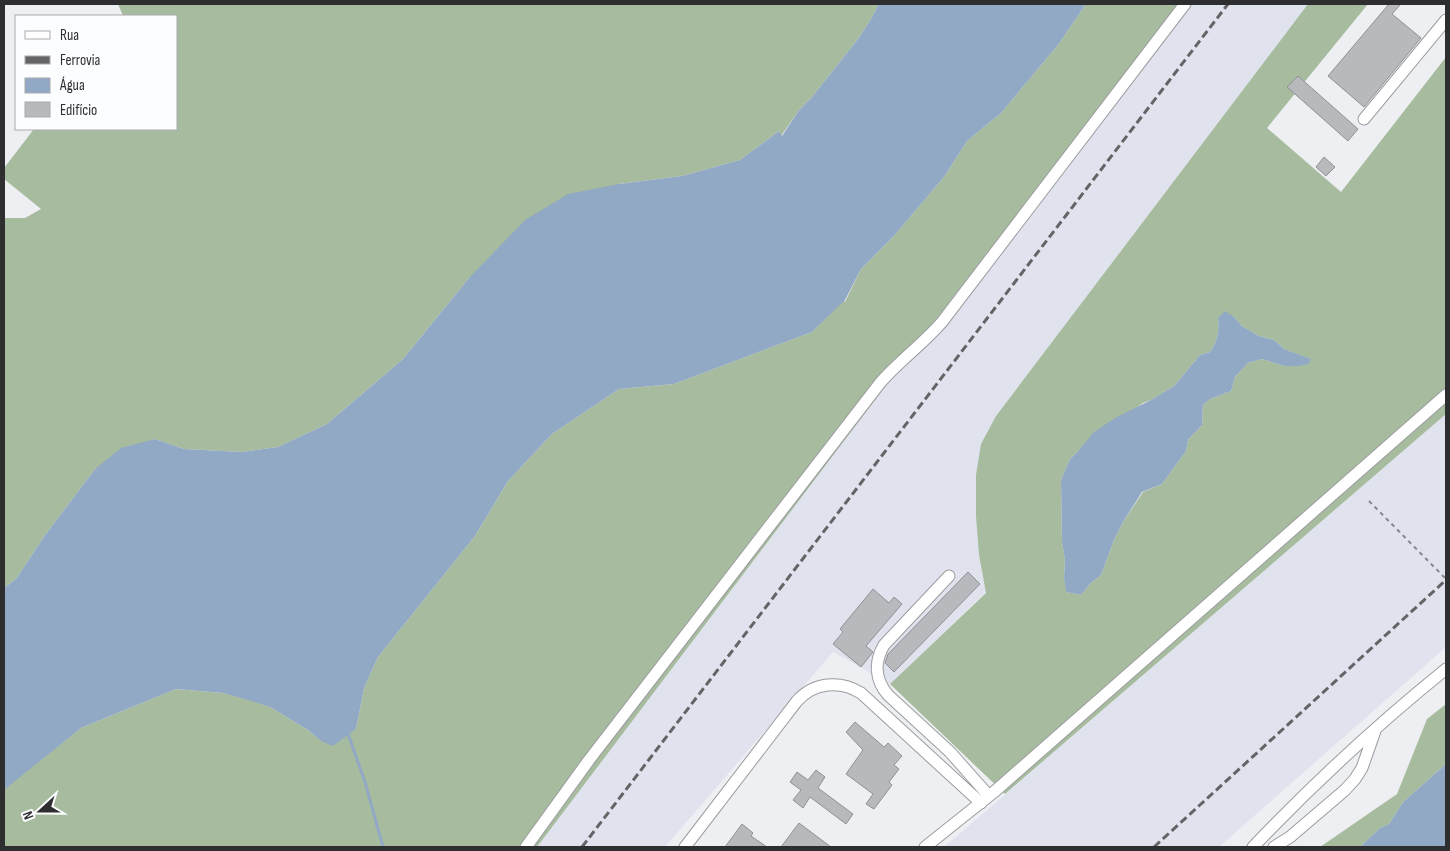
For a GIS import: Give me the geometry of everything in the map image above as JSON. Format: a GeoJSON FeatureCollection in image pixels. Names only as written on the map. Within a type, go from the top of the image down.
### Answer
{"type":"FeatureCollection","features":[{"type":"Feature","properties":{"kind":"street"},"geometry":{"type":"LineString","coordinates":[[526,847],[589,760],[880,383],[947,316],[1185,4]]}},
{"type":"Feature","properties":{"kind":"street"},"geometry":{"type":"LineString","coordinates":[[1364,119],[1446,20]]}},
{"type":"Feature","properties":{"kind":"street"},"geometry":{"type":"LineString","coordinates":[[925,847],[985,800],[1446,395]]}},
{"type":"Feature","properties":{"kind":"street"},"geometry":{"type":"LineString","coordinates":[[949,576],[884,645],[877,662],[878,675],[880,684],[888,695],[950,752],[985,800]]}},
{"type":"Feature","properties":{"kind":"street"},"geometry":{"type":"LineString","coordinates":[[1253,847],[1291,807],[1376,729],[1446,669]]}},
{"type":"Feature","properties":{"kind":"street"},"geometry":{"type":"LineString","coordinates":[[685,847],[802,695],[827,684],[843,685],[861,693],[985,800]]}},
{"type":"Feature","properties":{"kind":"street"},"geometry":{"type":"LineString","coordinates":[[1274,847],[1290,837],[1345,790],[1355,779],[1362,768],[1376,729]]}},
{"type":"Feature","properties":{"kind":"path"},"geometry":{"type":"LineString","coordinates":[[1369,501],[1446,579]]}},
{"type":"Feature","properties":{"kind":"shaded area"},"geometry":{"type":"Polygon","coordinates":[[[1179,4],[1308,4],[996,416],[979,555],[986,592],[890,684],[833,652],[665,847],[537,847],[934,322],[1179,4]]]}},
{"type":"Feature","properties":{"kind":"shaded area"},"geometry":{"type":"Polygon","coordinates":[[[1446,414],[1446,647],[1219,847],[944,847],[1446,414]]]}},
{"type":"Feature","properties":{"kind":"green space"},"geometry":{"type":"Polygon","coordinates":[[[118,4],[879,4],[858,39],[812,97],[799,110],[781,136],[779,131],[740,160],[682,176],[619,184],[469,278],[403,359],[327,424],[278,447],[242,452],[184,449],[155,439],[95,469],[43,538],[16,579],[4,588],[4,218],[25,218],[41,209],[4,179],[4,168],[33,130],[178,130],[178,15],[123,15],[118,4]]]}},
{"type":"Feature","properties":{"kind":"green space"},"geometry":{"type":"Polygon","coordinates":[[[1086,4],[1179,4],[934,322],[537,847],[4,847],[4,791],[6,787],[81,728],[176,689],[223,693],[255,701],[270,707],[308,730],[321,741],[356,729],[364,688],[378,657],[475,536],[508,481],[552,434],[619,389],[674,384],[812,332],[843,301],[845,302],[861,269],[893,237],[944,177],[967,141],[1001,113],[1058,45],[1086,4]]]}},
{"type":"Feature","properties":{"kind":"green space"},"geometry":{"type":"Polygon","coordinates":[[[1308,4],[1368,4],[1267,128],[1341,192],[1446,57],[1446,414],[1005,794],[890,684],[986,593],[979,555],[976,516],[976,475],[981,444],[996,416],[1308,4]],[[1234,317],[1218,318],[1217,336],[1210,352],[1200,355],[1174,386],[1143,403],[1079,450],[1070,459],[1061,480],[1062,542],[1065,560],[1064,578],[1067,592],[1081,595],[1101,575],[1123,522],[1143,492],[1162,484],[1186,451],[1188,440],[1202,425],[1203,405],[1210,399],[1231,391],[1235,377],[1248,363],[1262,359],[1285,366],[1310,359],[1284,349],[1274,340],[1259,336],[1242,326],[1234,317]]]}},
{"type":"Feature","properties":{"kind":"green space"},"geometry":{"type":"Polygon","coordinates":[[[1446,704],[1446,764],[1403,802],[1389,824],[1380,828],[1360,847],[1320,847],[1397,794],[1427,719],[1446,704]]]}},
{"type":"Feature","properties":{"kind":"water"},"geometry":{"type":"Polygon","coordinates":[[[879,4],[1086,4],[1058,45],[1001,113],[967,141],[944,177],[893,237],[861,269],[844,302],[812,332],[674,384],[619,389],[552,434],[508,481],[475,536],[378,657],[364,688],[356,729],[333,746],[321,741],[308,730],[270,707],[223,693],[176,689],[81,728],[4,790],[4,588],[16,579],[43,538],[95,469],[121,448],[155,439],[184,449],[242,452],[278,447],[327,424],[403,359],[469,278],[525,220],[568,194],[619,184],[682,176],[740,160],[779,131],[782,136],[799,110],[812,97],[858,39],[879,4]]]}},
{"type":"Feature","properties":{"kind":"water"},"geometry":{"type":"Polygon","coordinates":[[[1225,311],[1242,326],[1259,336],[1274,340],[1284,349],[1311,359],[1309,364],[1285,366],[1262,359],[1248,363],[1235,377],[1231,391],[1210,399],[1203,405],[1202,425],[1188,440],[1186,451],[1162,484],[1142,492],[1114,540],[1101,575],[1081,595],[1066,592],[1064,578],[1065,560],[1062,542],[1061,480],[1070,459],[1094,432],[1115,418],[1174,386],[1200,355],[1210,352],[1217,336],[1218,318],[1225,311]]]}},
{"type":"Feature","properties":{"kind":"water"},"geometry":{"type":"Polygon","coordinates":[[[1446,764],[1446,847],[1360,847],[1380,828],[1389,824],[1403,802],[1446,764]]]}},
{"type":"Feature","properties":{"kind":"building"},"geometry":{"type":"Polygon","coordinates":[[[1389,4],[1401,4],[1392,14],[1421,38],[1364,107],[1328,76],[1389,4]]]}},
{"type":"Feature","properties":{"kind":"building"},"geometry":{"type":"Polygon","coordinates":[[[1298,76],[1358,129],[1348,141],[1287,87],[1298,76]]]}},
{"type":"Feature","properties":{"kind":"building"},"geometry":{"type":"Polygon","coordinates":[[[1324,157],[1335,167],[1326,176],[1316,167],[1324,157]]]}},
{"type":"Feature","properties":{"kind":"building"},"geometry":{"type":"Polygon","coordinates":[[[968,572],[980,584],[894,672],[885,663],[888,654],[968,572]]]}},
{"type":"Feature","properties":{"kind":"building"},"geometry":{"type":"Polygon","coordinates":[[[873,589],[889,603],[894,597],[902,604],[866,646],[873,652],[861,667],[833,644],[843,632],[840,629],[873,589]]]}},
{"type":"Feature","properties":{"kind":"building"},"geometry":{"type":"Polygon","coordinates":[[[855,722],[884,747],[888,743],[902,756],[894,765],[899,769],[889,782],[892,785],[874,809],[866,804],[873,794],[846,774],[863,750],[846,732],[855,722]]]}},
{"type":"Feature","properties":{"kind":"building"},"geometry":{"type":"Polygon","coordinates":[[[816,770],[825,777],[818,788],[853,814],[846,824],[810,797],[803,808],[793,800],[801,790],[790,782],[797,772],[808,780],[816,770]]]}},
{"type":"Feature","properties":{"kind":"building"},"geometry":{"type":"Polygon","coordinates":[[[799,823],[831,847],[781,847],[799,823]]]}},
{"type":"Feature","properties":{"kind":"building"},"geometry":{"type":"Polygon","coordinates":[[[742,824],[753,833],[751,836],[767,847],[725,847],[742,824]]]}},
{"type":"Feature","properties":{"kind":"waterway"},"geometry":{"type":"LineString","coordinates":[[347,731],[365,782],[383,847]]}},
{"type":"Feature","properties":{"kind":"railway"},"geometry":{"type":"LineString","coordinates":[[582,847],[1228,4]]}},
{"type":"Feature","properties":{"kind":"railway"},"geometry":{"type":"LineString","coordinates":[[1154,847],[1446,580]]}}]}
